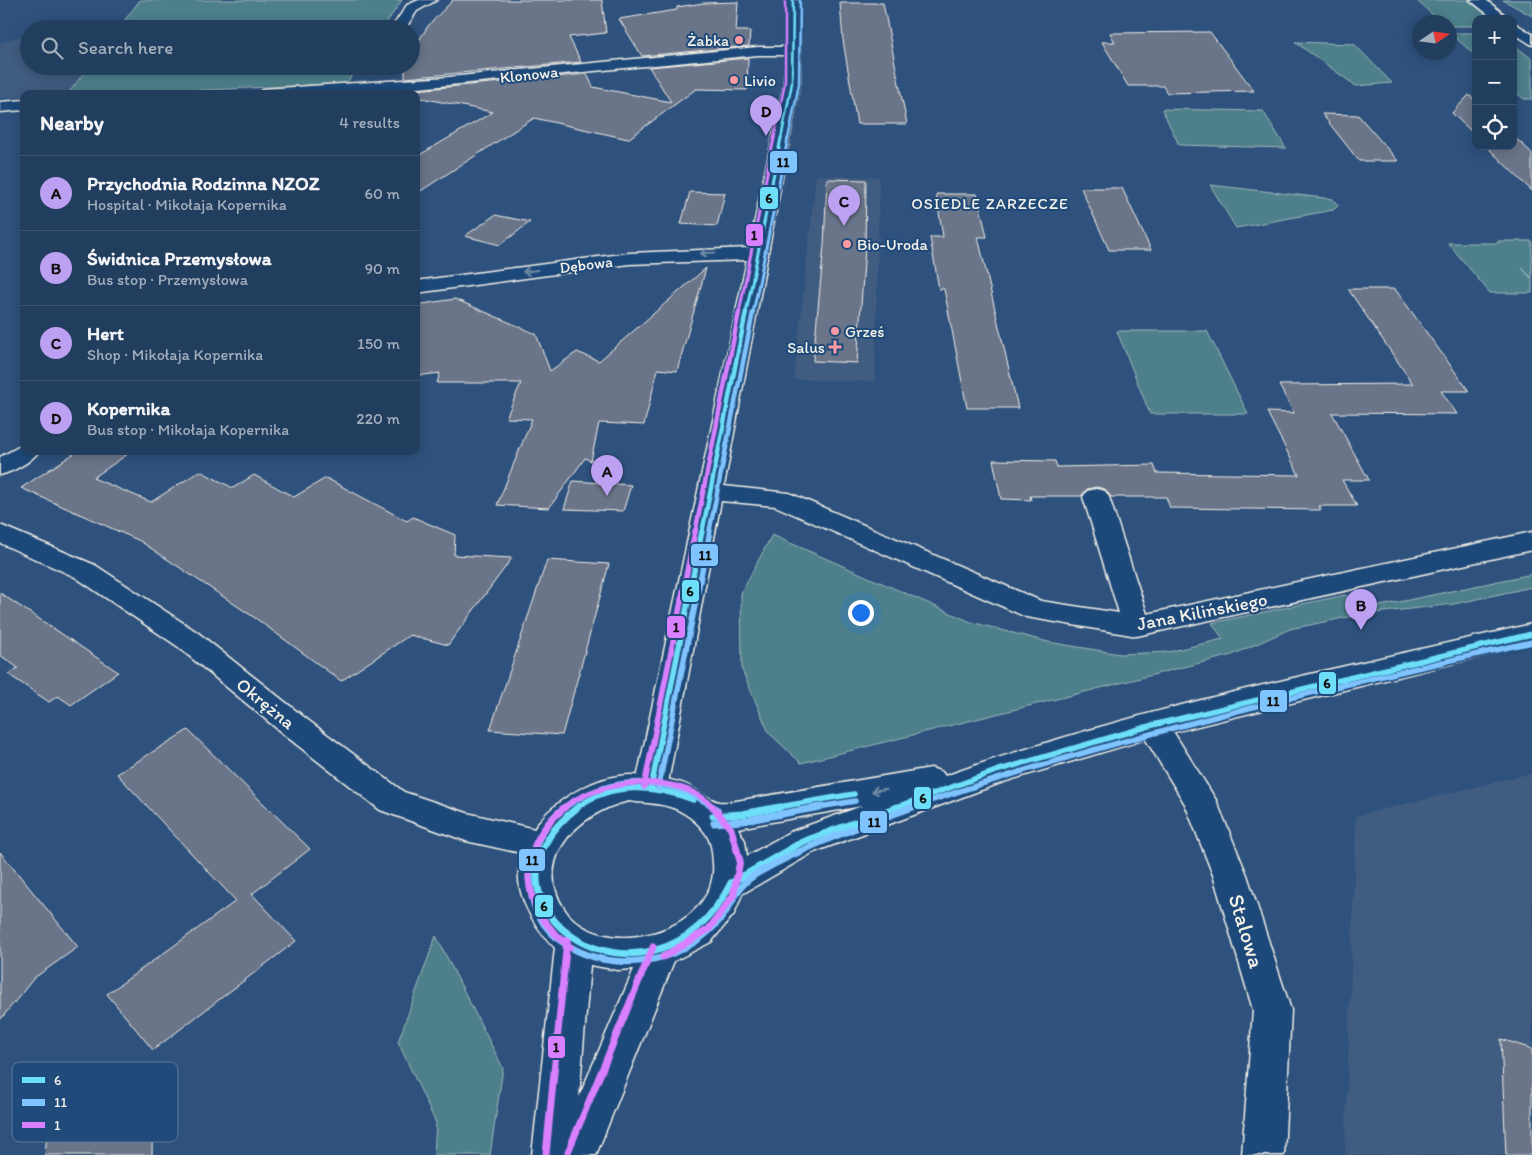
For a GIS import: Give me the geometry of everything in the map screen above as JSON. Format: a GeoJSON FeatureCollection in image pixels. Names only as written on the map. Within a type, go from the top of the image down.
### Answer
{"type":"FeatureCollection","features":[{"type":"Feature","properties":{"kind":"street"},"geometry":{"type":"LineString","coordinates":[[404,20],[412,8],[430,0]]}},
{"type":"Feature","properties":{"kind":"street"},"geometry":{"type":"LineString","coordinates":[[651,788],[792,83],[793,0]]}},
{"type":"Feature","properties":{"kind":"street"},"geometry":{"type":"LineString","coordinates":[[1477,0],[1497,15]]}},
{"type":"Feature","properties":{"kind":"street"},"geometry":{"type":"LineString","coordinates":[[1517,29],[1532,41]]}},
{"type":"Feature","properties":{"kind":"street","name":"Klonowa"},"geometry":{"type":"LineString","coordinates":[[370,90],[758,51],[793,52]]}},
{"type":"Feature","properties":{"kind":"street"},"geometry":{"type":"LineString","coordinates":[[361,90],[371,75]]}},
{"type":"Feature","properties":{"kind":"street"},"geometry":{"type":"LineString","coordinates":[[0,106],[20,105]]}},
{"type":"Feature","properties":{"kind":"street","name":"Dębowa"},"geometry":{"type":"LineString","coordinates":[[420,286],[602,261],[714,253],[757,254]]}},
{"type":"Feature","properties":{"kind":"street"},"geometry":{"type":"LineString","coordinates":[[0,468],[21,455]]}},
{"type":"Feature","properties":{"kind":"street","name":"Jana Kilińskiego"},"geometry":{"type":"LineString","coordinates":[[710,492],[780,499],[1036,610],[1137,626],[1532,541]]}},
{"type":"Feature","properties":{"kind":"street"},"geometry":{"type":"LineString","coordinates":[[1096,497],[1137,626]]}},
{"type":"Feature","properties":{"kind":"street","name":"Okrężna"},"geometry":{"type":"LineString","coordinates":[[0,533],[85,571],[187,639],[298,730],[392,801],[466,827],[544,844]]}},
{"type":"Feature","properties":{"kind":"street"},"geometry":{"type":"LineString","coordinates":[[731,883],[802,842],[996,770],[1152,725],[1532,634]]}},
{"type":"Feature","properties":{"kind":"street","name":"Stalowa"},"geometry":{"type":"LineString","coordinates":[[1152,725],[1200,800],[1230,875],[1272,1010],[1263,1155]]}},
{"type":"Feature","properties":{"kind":"street"},"geometry":{"type":"LineString","coordinates":[[713,816],[742,814],[996,770]]}},
{"type":"Feature","properties":{"kind":"street"},"geometry":{"type":"LineString","coordinates":[[629,788],[651,788],[693,800],[713,816],[729,842],[733,872],[731,883],[724,900],[713,916],[698,930],[680,942],[660,950],[638,954],[616,954],[594,950],[574,942],[558,929],[546,915],[538,898],[536,881],[537,861],[544,844],[555,826],[570,812],[588,801],[608,792],[629,788]]}},
{"type":"Feature","properties":{"kind":"street"},"geometry":{"type":"LineString","coordinates":[[553,1155],[574,942]]}},
{"type":"Feature","properties":{"kind":"street"},"geometry":{"type":"LineString","coordinates":[[575,1155],[660,950]]}},
{"type":"Feature","properties":{"kind":"shaded area"},"geometry":{"type":"Polygon","coordinates":[[[20,37],[20,75],[82,75],[71,90],[20,90],[20,98],[0,98],[0,43],[20,37]]]}},
{"type":"Feature","properties":{"kind":"shaded area"},"geometry":{"type":"Polygon","coordinates":[[[816,175],[879,177],[875,382],[794,379],[816,175]]]}},
{"type":"Feature","properties":{"kind":"shaded area"},"geometry":{"type":"Polygon","coordinates":[[[1532,773],[1532,1155],[1345,1155],[1356,816],[1532,773]]]}},
{"type":"Feature","properties":{"kind":"green space"},"geometry":{"type":"Polygon","coordinates":[[[140,0],[402,0],[388,20],[125,20],[140,0]]]}},
{"type":"Feature","properties":{"kind":"green space"},"geometry":{"type":"Polygon","coordinates":[[[1416,0],[1471,0],[1489,15],[1472,15],[1472,26],[1457,26],[1457,15],[1433,15],[1416,0]]]}},
{"type":"Feature","properties":{"kind":"green space"},"geometry":{"type":"Polygon","coordinates":[[[1503,0],[1532,0],[1532,16],[1503,0]]]}},
{"type":"Feature","properties":{"kind":"green space"},"geometry":{"type":"Polygon","coordinates":[[[1457,33],[1472,33],[1472,52],[1457,39],[1457,33]]]}},
{"type":"Feature","properties":{"kind":"green space"},"geometry":{"type":"Polygon","coordinates":[[[1295,42],[1354,44],[1392,83],[1356,86],[1295,42]]]}},
{"type":"Feature","properties":{"kind":"green space"},"geometry":{"type":"Polygon","coordinates":[[[1517,47],[1532,59],[1532,99],[1524,99],[1517,93],[1517,47]]]}},
{"type":"Feature","properties":{"kind":"green space"},"geometry":{"type":"Polygon","coordinates":[[[82,75],[352,75],[347,83],[208,90],[71,90],[82,75]]]}},
{"type":"Feature","properties":{"kind":"green space"},"geometry":{"type":"Polygon","coordinates":[[[1162,109],[1263,111],[1286,148],[1179,145],[1162,109]]]}},
{"type":"Feature","properties":{"kind":"green space"},"geometry":{"type":"Polygon","coordinates":[[[1210,185],[1333,199],[1338,206],[1333,210],[1236,228],[1210,185]]]}},
{"type":"Feature","properties":{"kind":"green space"},"geometry":{"type":"Polygon","coordinates":[[[1498,241],[1532,241],[1532,278],[1521,267],[1532,279],[1532,293],[1490,293],[1448,243],[1499,243],[1498,241]]]}},
{"type":"Feature","properties":{"kind":"green space"},"geometry":{"type":"Polygon","coordinates":[[[1117,331],[1207,331],[1248,414],[1150,414],[1117,331]]]}},
{"type":"Feature","properties":{"kind":"green space"},"geometry":{"type":"Polygon","coordinates":[[[772,535],[971,622],[1048,642],[1120,654],[1168,652],[1223,639],[1212,623],[1345,595],[1366,609],[1532,574],[1532,587],[1454,604],[1358,615],[1290,629],[1232,655],[801,763],[769,733],[742,670],[741,593],[772,535]]]}},
{"type":"Feature","properties":{"kind":"green space"},"geometry":{"type":"Polygon","coordinates":[[[436,936],[503,1068],[490,1155],[434,1155],[436,1123],[398,1042],[436,936]]]}},
{"type":"Feature","properties":{"kind":"building"},"geometry":{"type":"Polygon","coordinates":[[[453,0],[602,0],[606,33],[569,37],[581,62],[405,78],[405,75],[420,75],[420,39],[428,26],[453,0]]]}},
{"type":"Feature","properties":{"kind":"building"},"geometry":{"type":"Polygon","coordinates":[[[738,2],[736,31],[750,31],[749,46],[642,56],[619,19],[677,10],[677,7],[704,3],[738,2]]]}},
{"type":"Feature","properties":{"kind":"building"},"geometry":{"type":"Polygon","coordinates":[[[840,3],[883,3],[907,124],[857,124],[843,40],[840,3]]]}},
{"type":"Feature","properties":{"kind":"building"},"geometry":{"type":"Polygon","coordinates":[[[1210,32],[1254,91],[1167,93],[1163,86],[1128,86],[1102,42],[1115,42],[1110,33],[1210,32]]]}},
{"type":"Feature","properties":{"kind":"building"},"geometry":{"type":"Polygon","coordinates":[[[748,58],[747,90],[696,89],[628,139],[534,118],[420,191],[420,155],[493,112],[420,98],[420,90],[416,90],[587,74],[593,87],[671,102],[649,67],[748,58]]]}},
{"type":"Feature","properties":{"kind":"building"},"geometry":{"type":"Polygon","coordinates":[[[1469,95],[1472,98],[1472,132],[1452,113],[1469,95]]]}},
{"type":"Feature","properties":{"kind":"building"},"geometry":{"type":"Polygon","coordinates":[[[1322,114],[1358,115],[1398,161],[1359,161],[1322,114]]]}},
{"type":"Feature","properties":{"kind":"building"},"geometry":{"type":"Polygon","coordinates":[[[1517,140],[1532,153],[1532,191],[1490,150],[1517,150],[1517,140]]]}},
{"type":"Feature","properties":{"kind":"building"},"geometry":{"type":"Polygon","coordinates":[[[827,179],[866,180],[865,248],[857,363],[813,361],[824,245],[827,179]]]}},
{"type":"Feature","properties":{"kind":"building"},"geometry":{"type":"Polygon","coordinates":[[[1081,188],[1122,188],[1151,250],[1109,250],[1081,188]]]}},
{"type":"Feature","properties":{"kind":"building"},"geometry":{"type":"Polygon","coordinates":[[[690,192],[725,193],[717,226],[681,224],[690,192]]]}},
{"type":"Feature","properties":{"kind":"building"},"geometry":{"type":"Polygon","coordinates":[[[936,194],[977,194],[987,237],[978,237],[1018,408],[967,408],[944,289],[939,289],[930,237],[943,237],[936,194]]]}},
{"type":"Feature","properties":{"kind":"building"},"geometry":{"type":"Polygon","coordinates":[[[495,215],[530,222],[500,245],[465,236],[495,215]]]}},
{"type":"Feature","properties":{"kind":"building"},"geometry":{"type":"Polygon","coordinates":[[[706,268],[677,371],[658,369],[644,425],[599,423],[591,461],[585,458],[549,508],[497,505],[532,419],[506,418],[521,383],[437,383],[440,373],[420,376],[420,304],[455,299],[536,334],[550,371],[577,352],[599,361],[706,268]]]}},
{"type":"Feature","properties":{"kind":"building"},"geometry":{"type":"Polygon","coordinates":[[[1348,289],[1395,289],[1469,391],[1441,391],[1457,414],[1332,413],[1369,480],[1342,480],[1357,506],[1319,506],[1321,510],[1170,508],[1166,497],[1111,497],[1105,489],[1096,487],[1087,489],[1081,496],[1030,496],[1031,500],[1001,499],[993,460],[1055,461],[1057,467],[1154,465],[1157,473],[1299,475],[1267,412],[1294,413],[1279,385],[1413,384],[1348,289]]]}},
{"type":"Feature","properties":{"kind":"building"},"geometry":{"type":"Polygon","coordinates":[[[72,455],[126,455],[93,478],[151,502],[200,471],[233,488],[254,475],[294,497],[326,478],[407,521],[413,517],[455,535],[454,555],[512,558],[448,645],[410,635],[341,681],[258,620],[140,541],[21,488],[72,455]]]}},
{"type":"Feature","properties":{"kind":"building"},"geometry":{"type":"Polygon","coordinates":[[[573,481],[631,485],[623,511],[564,509],[573,481]]]}},
{"type":"Feature","properties":{"kind":"building"},"geometry":{"type":"Polygon","coordinates":[[[547,560],[609,564],[562,735],[490,730],[547,560]]]}},
{"type":"Feature","properties":{"kind":"building"},"geometry":{"type":"Polygon","coordinates":[[[0,593],[118,672],[71,705],[58,696],[49,702],[8,674],[18,668],[0,655],[0,593]]]}},
{"type":"Feature","properties":{"kind":"building"},"geometry":{"type":"Polygon","coordinates":[[[188,730],[310,849],[252,894],[296,941],[153,1050],[107,994],[236,901],[117,774],[188,730]]]}},
{"type":"Feature","properties":{"kind":"building"},"geometry":{"type":"Polygon","coordinates":[[[0,852],[78,947],[34,978],[0,1020],[0,852]]]}},
{"type":"Feature","properties":{"kind":"building"},"geometry":{"type":"Polygon","coordinates":[[[1501,1039],[1532,1049],[1532,1155],[1506,1155],[1501,1039]]]}},
{"type":"Feature","properties":{"kind":"building"},"geometry":{"type":"Polygon","coordinates":[[[46,1142],[152,1142],[152,1155],[45,1155],[46,1142]]]}},
{"type":"Feature","properties":{"kind":"transit line","name":"1"},"geometry":{"type":"LineString","coordinates":[[644,787],[785,82],[785,0]]}},
{"type":"Feature","properties":{"kind":"transit line","name":"6"},"geometry":{"type":"LineString","coordinates":[[651,788],[792,83],[793,0]]}},
{"type":"Feature","properties":{"kind":"transit line","name":"11"},"geometry":{"type":"LineString","coordinates":[[658,789],[799,84],[800,0]]}},
{"type":"Feature","properties":{"kind":"transit line","name":"6"},"geometry":{"type":"LineString","coordinates":[[731,883],[802,842],[996,771],[1153,725],[1532,634]]}},
{"type":"Feature","properties":{"kind":"transit line","name":"11"},"geometry":{"type":"LineString","coordinates":[[717,810],[677,788],[662,784],[640,782],[618,784],[596,790],[575,800],[558,813],[543,829],[534,849],[530,871],[530,885],[536,911],[543,923],[559,940],[579,952],[601,959],[624,962],[647,960],[670,954],[691,944],[709,931],[729,908],[738,888],[754,876],[812,847],[899,812],[987,781],[1167,728],[1350,683],[1532,642]]}},
{"type":"Feature","properties":{"kind":"transit line","name":"1"},"geometry":{"type":"LineString","coordinates":[[570,947],[559,939],[542,920],[532,899],[529,874],[531,860],[544,829],[567,805],[587,794],[634,781],[676,785],[709,803],[731,829],[740,861],[733,896],[709,929],[663,957]]}},
{"type":"Feature","properties":{"kind":"transit line","name":"6"},"geometry":{"type":"LineString","coordinates":[[693,800],[662,791],[630,788],[597,796],[582,804],[568,814],[547,841],[537,874],[538,891],[542,902],[552,920],[574,940],[587,947],[601,951],[632,954],[661,949],[687,937],[698,929],[716,908],[731,883]]}},
{"type":"Feature","properties":{"kind":"transit line","name":"6"},"geometry":{"type":"LineString","coordinates":[[713,816],[742,814],[854,794]]}},
{"type":"Feature","properties":{"kind":"transit line","name":"11"},"geometry":{"type":"LineString","coordinates":[[714,823],[743,821],[855,801]]}},
{"type":"Feature","properties":{"kind":"transit line","name":"1"},"geometry":{"type":"LineString","coordinates":[[546,1154],[567,940]]}},
{"type":"Feature","properties":{"kind":"transit line","name":"1"},"geometry":{"type":"LineString","coordinates":[[568,1152],[653,947]]}},
{"type":"Feature","properties":{"kind":"place","name":"Żabka"},"geometry":{"type":"Point","coordinates":[739,40]}},
{"type":"Feature","properties":{"kind":"place","name":"Livio"},"geometry":{"type":"Point","coordinates":[734,80]}},
{"type":"Feature","properties":{"kind":"place","name":"Kopernika"},"geometry":{"type":"Point","coordinates":[766,136]}},
{"type":"Feature","properties":{"kind":"place","name":"Hert"},"geometry":{"type":"Point","coordinates":[844,226]}},
{"type":"Feature","properties":{"kind":"place","name":"Bio-Uroda"},"geometry":{"type":"Point","coordinates":[847,244]}},
{"type":"Feature","properties":{"kind":"place","name":"Grześ"},"geometry":{"type":"Point","coordinates":[835,331]}},
{"type":"Feature","properties":{"kind":"place","name":"Salus"},"geometry":{"type":"Point","coordinates":[835,347]}},
{"type":"Feature","properties":{"kind":"place","name":"Przychodnia Rodzinna NZOZ"},"geometry":{"type":"Point","coordinates":[607,496]}},
{"type":"Feature","properties":{"kind":"place","name":"Świdnica Przemysłowa"},"geometry":{"type":"Point","coordinates":[1361,630]}},
{"type":"Feature","properties":{"kind":"district","name":"OSIEDLE ZARZECZE"},"geometry":{"type":"Point","coordinates":[990,203]}}]}
